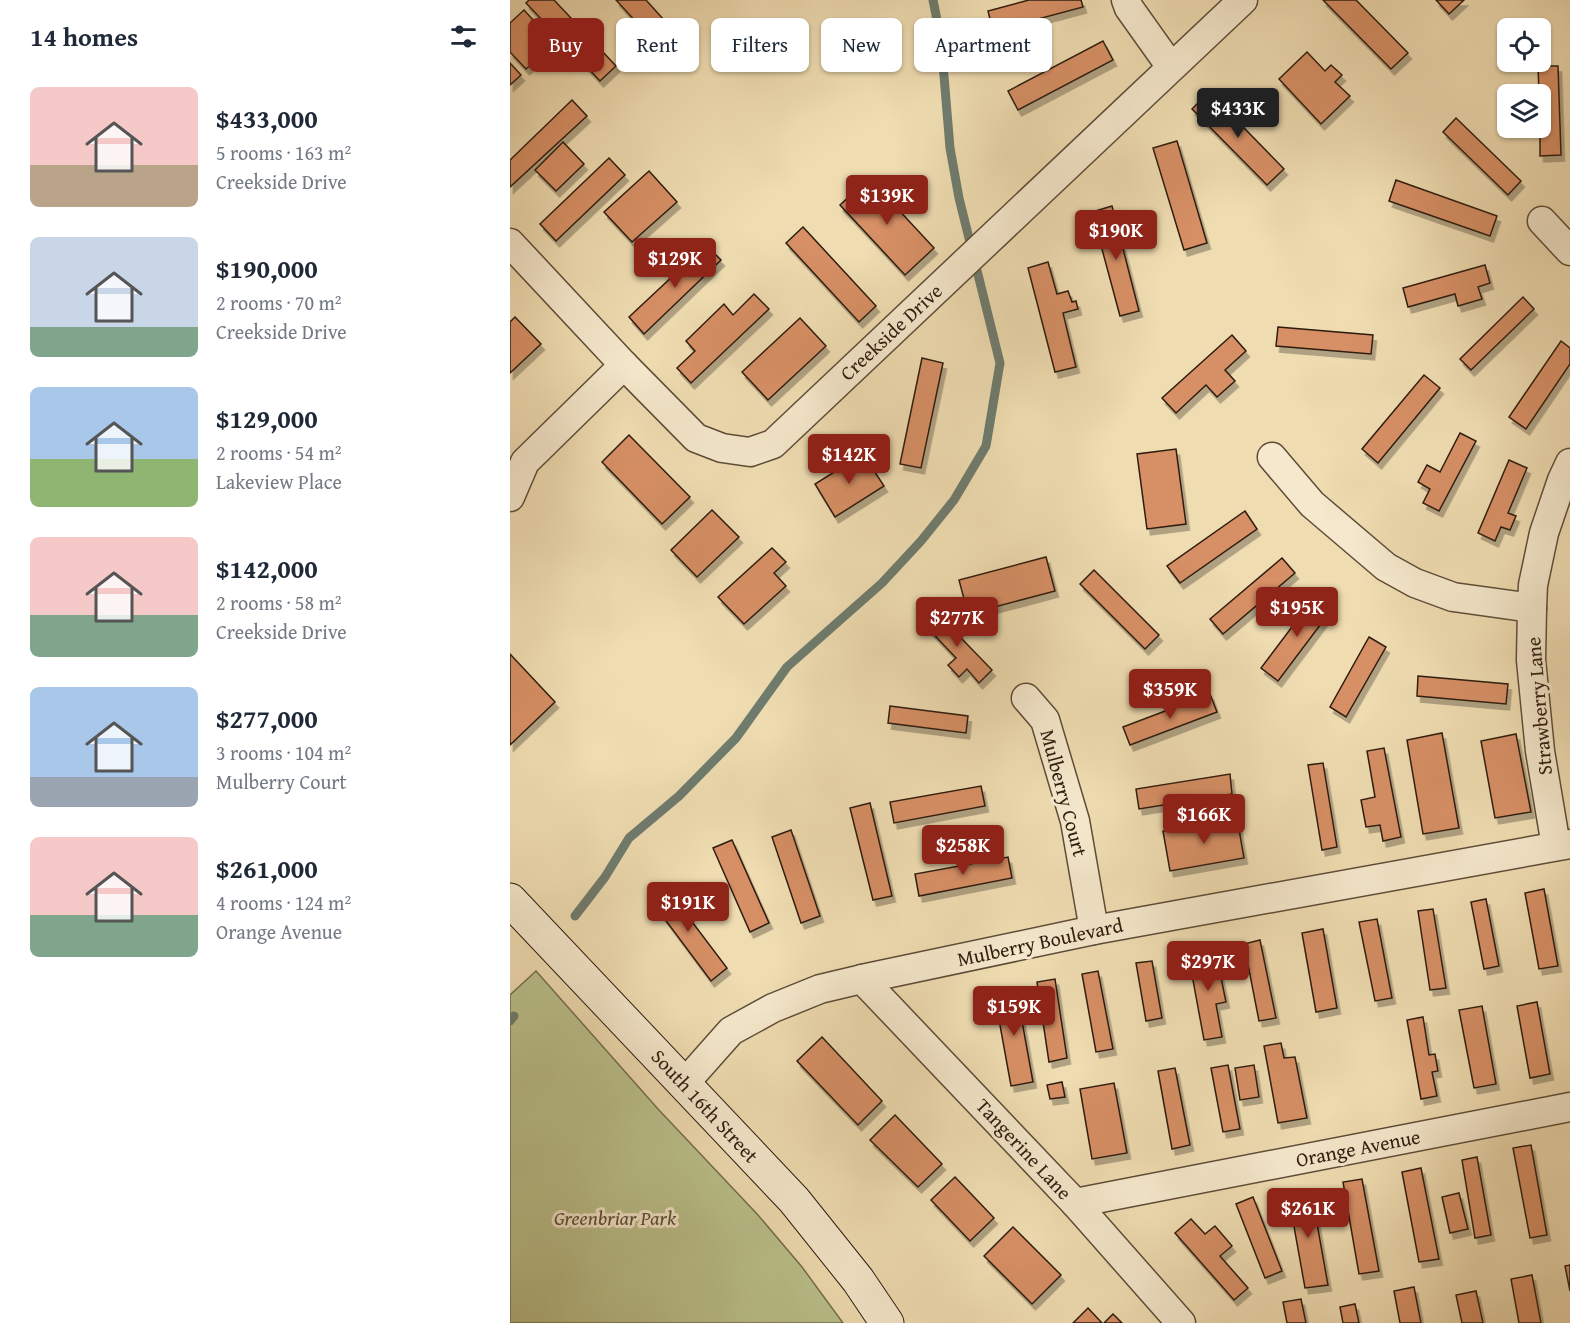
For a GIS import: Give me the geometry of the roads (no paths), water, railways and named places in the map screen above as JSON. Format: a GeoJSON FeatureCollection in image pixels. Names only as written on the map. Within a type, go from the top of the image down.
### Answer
{"type":"FeatureCollection","features":[{"type":"Feature","properties":{"kind":"main road","name":"South 16th Street"},"geometry":{"type":"LineString","coordinates":[[510,900],[794,1200],[858,1280],[887,1323]]}},
{"type":"Feature","properties":{"kind":"street"},"geometry":{"type":"LineString","coordinates":[[1126,0],[1129,8],[1171,67]]}},
{"type":"Feature","properties":{"kind":"street","name":"Creekside Drive"},"geometry":{"type":"LineString","coordinates":[[510,243],[696,438],[723,448],[750,452],[773,444],[1243,0]]}},
{"type":"Feature","properties":{"kind":"street"},"geometry":{"type":"LineString","coordinates":[[1542,221],[1570,251]]}},
{"type":"Feature","properties":{"kind":"street"},"geometry":{"type":"LineString","coordinates":[[510,497],[518,462],[624,365]]}},
{"type":"Feature","properties":{"kind":"street"},"geometry":{"type":"LineString","coordinates":[[1272,457],[1312,504],[1386,567],[1415,583],[1453,597],[1532,608]]}},
{"type":"Feature","properties":{"kind":"street","name":"Strawberry Lane"},"geometry":{"type":"LineString","coordinates":[[1563,845],[1540,751],[1531,660],[1533,585],[1544,533],[1570,463]]}},
{"type":"Feature","properties":{"kind":"street","name":"Mulberry Court"},"geometry":{"type":"LineString","coordinates":[[1026,698],[1044,720],[1075,821],[1094,930]]}},
{"type":"Feature","properties":{"kind":"street","name":"Mulberry Boulevard"},"geometry":{"type":"LineString","coordinates":[[684,1084],[731,1031],[773,1008],[820,989],[1094,930],[1563,845]]}},
{"type":"Feature","properties":{"kind":"street","name":"Tangerine Lane"},"geometry":{"type":"LineString","coordinates":[[862,979],[1075,1203],[1181,1323]]}},
{"type":"Feature","properties":{"kind":"street","name":"Orange Avenue"},"geometry":{"type":"LineString","coordinates":[[1075,1203],[1570,1107]]}},
{"type":"Feature","properties":{"kind":"waterway"},"geometry":{"type":"LineString","coordinates":[[575,916],[605,877],[629,838],[679,796],[736,738],[787,667],[882,583],[921,541],[954,500],[986,446],[1000,363],[959,198],[950,148],[941,40],[933,0]]}},
{"type":"Feature","properties":{"kind":"waterway"},"geometry":{"type":"LineString","coordinates":[[510,1021],[514,1016]]}},
{"type":"Feature","properties":{"kind":"park label","name":"Greenbriar Park"},"geometry":{"type":"Point","coordinates":[615,1218]}}]}
